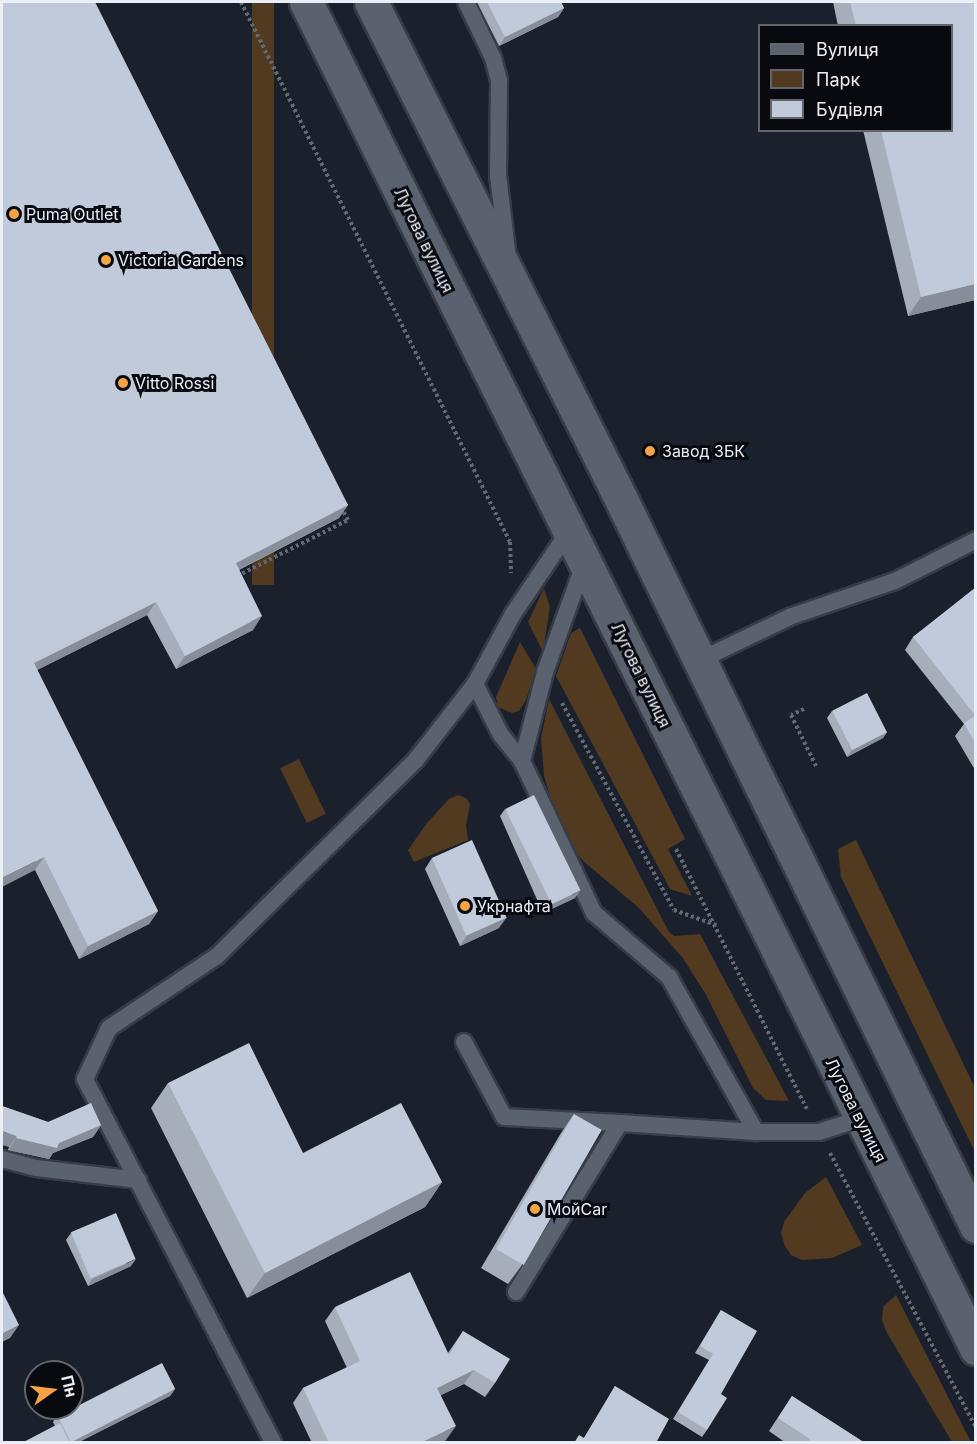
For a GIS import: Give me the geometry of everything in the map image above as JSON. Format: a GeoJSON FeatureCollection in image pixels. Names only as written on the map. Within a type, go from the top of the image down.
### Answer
{"type":"FeatureCollection","features":[{"type":"Feature","properties":{"kind":"main road","name":"Лугова вулиця"},"geometry":{"type":"LineString","coordinates":[[306,2],[975,1348]]}},
{"type":"Feature","properties":{"kind":"main road"},"geometry":{"type":"LineString","coordinates":[[371,2],[616,489],[975,1225]]}},
{"type":"Feature","properties":{"kind":"lane"},"geometry":{"type":"LineString","coordinates":[[466,2],[493,58],[499,81],[498,175],[512,285]]}},
{"type":"Feature","properties":{"kind":"lane"},"geometry":{"type":"LineString","coordinates":[[273,1443],[85,1079],[109,1028],[217,956],[416,761],[476,684],[513,614],[569,531]]}},
{"type":"Feature","properties":{"kind":"lane"},"geometry":{"type":"LineString","coordinates":[[698,661],[792,616],[895,581],[975,540]]}},
{"type":"Feature","properties":{"kind":"lane"},"geometry":{"type":"LineString","coordinates":[[522,760],[545,672],[585,561]]}},
{"type":"Feature","properties":{"kind":"lane"},"geometry":{"type":"LineString","coordinates":[[476,684],[501,735],[522,760],[594,913],[669,976],[756,1132]]}},
{"type":"Feature","properties":{"kind":"lane"},"geometry":{"type":"LineString","coordinates":[[464,1042],[504,1117],[756,1132],[819,1132],[860,1119]]}},
{"type":"Feature","properties":{"kind":"lane"},"geometry":{"type":"LineString","coordinates":[[516,1292],[620,1124]]}},
{"type":"Feature","properties":{"kind":"lane"},"geometry":{"type":"LineString","coordinates":[[2,1159],[36,1168],[138,1180]]}},
{"type":"Feature","properties":{"kind":"path"},"geometry":{"type":"LineString","coordinates":[[241,2],[510,542],[513,614]]}},
{"type":"Feature","properties":{"kind":"path"},"geometry":{"type":"LineString","coordinates":[[228,580],[348,520],[338,499]]}},
{"type":"Feature","properties":{"kind":"path"},"geometry":{"type":"LineString","coordinates":[[545,672],[674,910],[716,925]]}},
{"type":"Feature","properties":{"kind":"path"},"geometry":{"type":"LineString","coordinates":[[804,709],[791,715],[817,768]]}},
{"type":"Feature","properties":{"kind":"path"},"geometry":{"type":"LineString","coordinates":[[676,849],[819,1132],[975,1428]]}},
{"type":"Feature","properties":{"kind":"green space"},"geometry":{"type":"Polygon","coordinates":[[[252,2],[274,2],[274,585],[252,585],[252,2]]]}},
{"type":"Feature","properties":{"kind":"green space"},"geometry":{"type":"Polygon","coordinates":[[[544,588],[550,607],[543,652],[528,622],[544,588]]]}},
{"type":"Feature","properties":{"kind":"green space"},"geometry":{"type":"Polygon","coordinates":[[[580,628],[685,839],[668,849],[692,896],[670,889],[556,676],[571,633],[580,628]]]}},
{"type":"Feature","properties":{"kind":"green space"},"geometry":{"type":"Polygon","coordinates":[[[520,642],[536,669],[526,700],[519,711],[512,713],[498,707],[496,697],[520,642]]]}},
{"type":"Feature","properties":{"kind":"green space"},"geometry":{"type":"Polygon","coordinates":[[[549,699],[669,932],[674,936],[700,934],[789,1101],[766,1100],[753,1088],[705,993],[682,957],[638,907],[583,861],[573,849],[553,806],[544,776],[541,738],[549,699]]]}},
{"type":"Feature","properties":{"kind":"green space"},"geometry":{"type":"Polygon","coordinates":[[[299,759],[326,814],[307,823],[280,768],[299,759]]]}},
{"type":"Feature","properties":{"kind":"green space"},"geometry":{"type":"Polygon","coordinates":[[[458,795],[466,798],[470,804],[466,825],[468,840],[414,862],[408,850],[427,823],[449,799],[458,795]]]}},
{"type":"Feature","properties":{"kind":"green space"},"geometry":{"type":"Polygon","coordinates":[[[856,840],[975,1088],[975,1152],[841,877],[838,849],[856,840]]]}},
{"type":"Feature","properties":{"kind":"green space"},"geometry":{"type":"Polygon","coordinates":[[[826,1177],[862,1245],[832,1258],[802,1260],[791,1255],[785,1246],[781,1233],[784,1222],[805,1193],[826,1177]]]}},
{"type":"Feature","properties":{"kind":"green space"},"geometry":{"type":"Polygon","coordinates":[[[896,1295],[971,1442],[952,1442],[887,1333],[882,1320],[883,1307],[896,1295]]]}},
{"type":"Feature","properties":{"kind":"building","name":"Victoria Gardens"},"geometry":{"type":"Polygon","coordinates":[[[2,2],[95,2],[348,505],[236,563],[262,616],[185,656],[156,602],[34,663],[158,911],[88,946],[44,857],[2,878],[2,2]]]}},
{"type":"Feature","properties":{"kind":"building"},"geometry":{"type":"Polygon","coordinates":[[[487,2],[561,2],[564,8],[505,37],[487,2]]]}},
{"type":"Feature","properties":{"kind":"building"},"geometry":{"type":"Polygon","coordinates":[[[850,2],[975,2],[975,284],[921,297],[881,132],[953,132],[953,24],[856,24],[850,2]]]}},
{"type":"Feature","properties":{"kind":"building"},"geometry":{"type":"Polygon","coordinates":[[[975,588],[975,715],[913,637],[975,588]]]}},
{"type":"Feature","properties":{"kind":"building"},"geometry":{"type":"Polygon","coordinates":[[[867,693],[887,732],[852,750],[832,711],[867,693]]]}},
{"type":"Feature","properties":{"kind":"building"},"geometry":{"type":"Polygon","coordinates":[[[975,716],[975,743],[964,723],[975,716]]]}},
{"type":"Feature","properties":{"kind":"building"},"geometry":{"type":"Polygon","coordinates":[[[534,795],[580,890],[552,904],[505,809],[534,795]]]}},
{"type":"Feature","properties":{"kind":"building","name":"Укрнафта"},"geometry":{"type":"Polygon","coordinates":[[[472,840],[507,918],[466,936],[432,858],[472,840]]]}},
{"type":"Feature","properties":{"kind":"building"},"geometry":{"type":"Polygon","coordinates":[[[249,1043],[303,1153],[401,1103],[442,1182],[265,1273],[168,1083],[249,1043]]]}},
{"type":"Feature","properties":{"kind":"building"},"geometry":{"type":"Polygon","coordinates":[[[91,1103],[101,1125],[59,1143],[57,1148],[16,1138],[17,1136],[2,1131],[2,1106],[48,1122],[91,1103]]]}},
{"type":"Feature","properties":{"kind":"building","name":"МойCar"},"geometry":{"type":"Polygon","coordinates":[[[574,1114],[602,1130],[524,1265],[496,1249],[574,1114]]]}},
{"type":"Feature","properties":{"kind":"building"},"geometry":{"type":"Polygon","coordinates":[[[116,1213],[136,1259],[90,1278],[71,1232],[116,1213]]]}},
{"type":"Feature","properties":{"kind":"building"},"geometry":{"type":"Polygon","coordinates":[[[410,1272],[449,1355],[463,1331],[510,1359],[495,1383],[474,1370],[437,1388],[456,1426],[420,1443],[329,1443],[303,1388],[360,1361],[335,1307],[410,1272]]]}},
{"type":"Feature","properties":{"kind":"building"},"geometry":{"type":"Polygon","coordinates":[[[2,1291],[19,1325],[2,1334],[2,1291]]]}},
{"type":"Feature","properties":{"kind":"building"},"geometry":{"type":"Polygon","coordinates":[[[721,1310],[757,1331],[721,1394],[727,1398],[707,1430],[678,1412],[713,1354],[700,1346],[721,1310]]]}},
{"type":"Feature","properties":{"kind":"building"},"geometry":{"type":"Polygon","coordinates":[[[162,1363],[175,1389],[71,1442],[60,1420],[84,1420],[84,1403],[162,1363]]]}},
{"type":"Feature","properties":{"kind":"building"},"geometry":{"type":"Polygon","coordinates":[[[615,1386],[669,1419],[656,1443],[574,1443],[579,1435],[584,1438],[615,1386]]]}},
{"type":"Feature","properties":{"kind":"building"},"geometry":{"type":"Polygon","coordinates":[[[792,1396],[865,1443],[808,1443],[810,1439],[778,1418],[792,1396]]]}},
{"type":"Feature","properties":{"kind":"building"},"geometry":{"type":"Polygon","coordinates":[[[60,1423],[70,1443],[22,1443],[60,1423]]]}},
{"type":"Feature","properties":{"kind":"place","name":"Puma Outlet"},"geometry":{"type":"Point","coordinates":[14,214]}},
{"type":"Feature","properties":{"kind":"place","name":"Victoria Gardens"},"geometry":{"type":"Point","coordinates":[106,260]}},
{"type":"Feature","properties":{"kind":"place","name":"Vitto Rossi"},"geometry":{"type":"Point","coordinates":[123,383]}},
{"type":"Feature","properties":{"kind":"place","name":"Завод ЗБК"},"geometry":{"type":"Point","coordinates":[650,451]}},
{"type":"Feature","properties":{"kind":"place","name":"Укрнафта"},"geometry":{"type":"Point","coordinates":[465,906]}},
{"type":"Feature","properties":{"kind":"place","name":"МойCar"},"geometry":{"type":"Point","coordinates":[535,1209]}}]}
